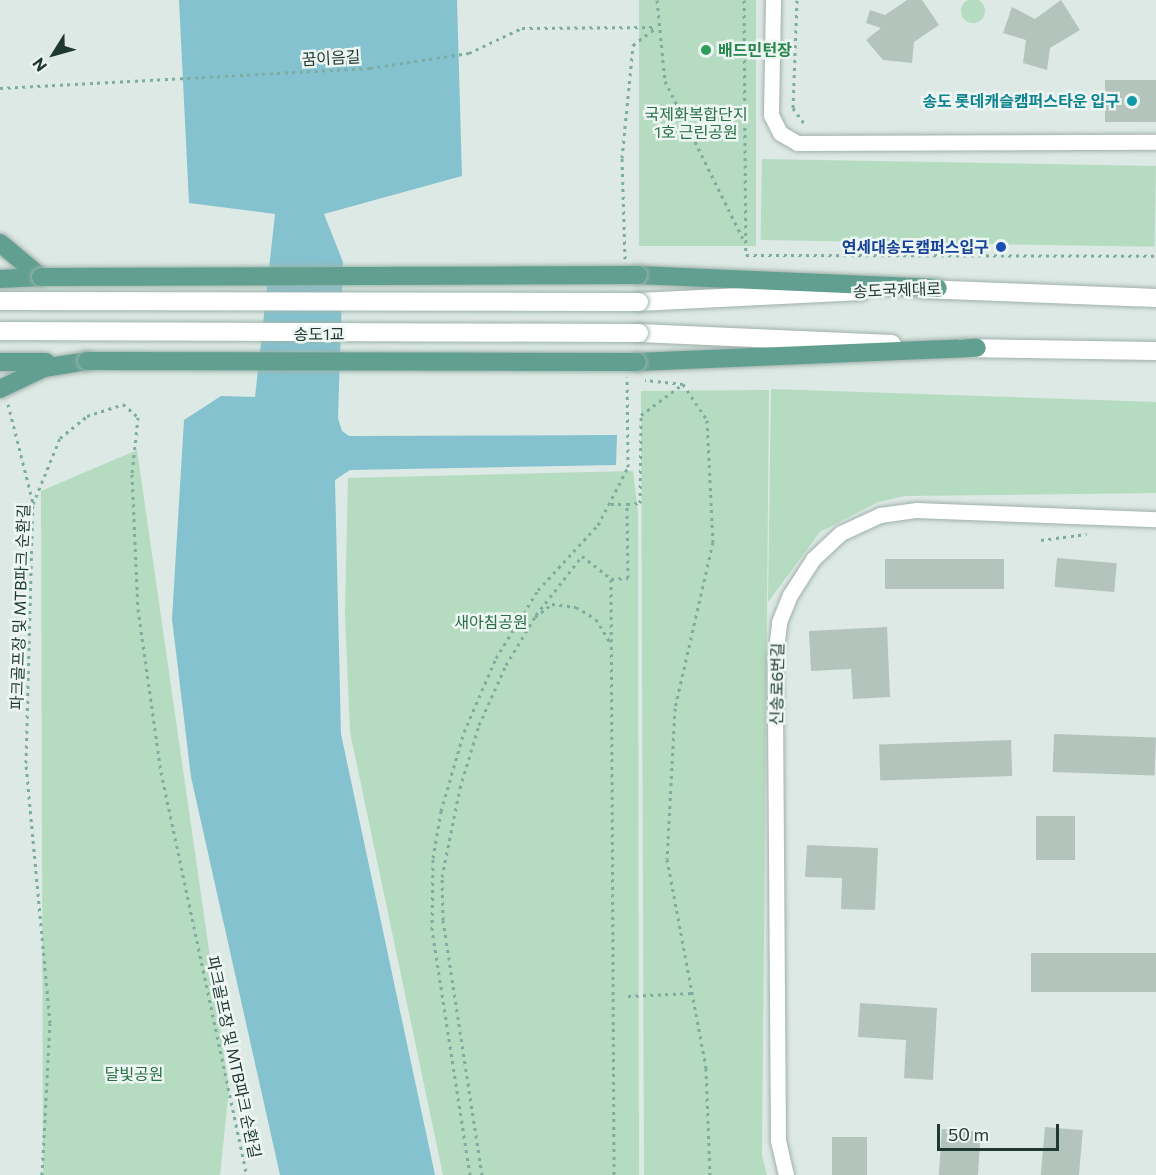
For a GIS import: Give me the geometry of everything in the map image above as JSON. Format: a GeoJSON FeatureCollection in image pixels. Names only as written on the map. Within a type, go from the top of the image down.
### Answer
{"type":"FeatureCollection","features":[{"type":"Feature","properties":{"kind":"main road"},"geometry":{"type":"LineString","coordinates":[[0,243],[41,277]]}},
{"type":"Feature","properties":{"kind":"main road"},"geometry":{"type":"LineString","coordinates":[[0,279],[41,277],[638,276],[938,288]]}},
{"type":"Feature","properties":{"kind":"main road","name":"송도국제대로"},"geometry":{"type":"LineString","coordinates":[[639,302],[938,288],[1156,298]]}},
{"type":"Feature","properties":{"kind":"main road","name":"송도1교"},"geometry":{"type":"LineString","coordinates":[[0,301],[639,302]]}},
{"type":"Feature","properties":{"kind":"main road","name":"송도1교"},"geometry":{"type":"LineString","coordinates":[[0,331],[639,333],[977,348]]}},
{"type":"Feature","properties":{"kind":"main road"},"geometry":{"type":"LineString","coordinates":[[0,362],[87,361],[637,371],[977,348],[1156,351]]}},
{"type":"Feature","properties":{"kind":"main road"},"geometry":{"type":"LineString","coordinates":[[3,398],[44,368],[87,361]]}},
{"type":"Feature","properties":{"kind":"street"},"geometry":{"type":"LineString","coordinates":[[773,0],[771,116],[780,133],[797,143],[1156,142]]}},
{"type":"Feature","properties":{"kind":"street","name":"신송로6번길"},"geometry":{"type":"LineString","coordinates":[[786,1175],[778,1139],[775,657],[779,622],[790,595],[813,559],[841,533],[880,515],[917,510],[1156,519]]}},
{"type":"Feature","properties":{"kind":"path"},"geometry":{"type":"LineString","coordinates":[[657,0],[657,27],[665,81],[743,240]]}},
{"type":"Feature","properties":{"kind":"path"},"geometry":{"type":"LineString","coordinates":[[744,0],[743,240],[746,255],[1156,256]]}},
{"type":"Feature","properties":{"kind":"path"},"geometry":{"type":"LineString","coordinates":[[797,0],[793,108],[803,126]]}},
{"type":"Feature","properties":{"kind":"path","name":"꿈이음길"},"geometry":{"type":"LineString","coordinates":[[0,88],[370,68],[458,55],[522,28],[547,25],[657,27]]}},
{"type":"Feature","properties":{"kind":"path"},"geometry":{"type":"LineString","coordinates":[[624,223],[622,158],[633,45],[657,27]]}},
{"type":"Feature","properties":{"kind":"path"},"geometry":{"type":"LineString","coordinates":[[637,371],[683,384],[707,420],[713,542],[675,708],[666,803],[667,859],[695,992],[706,1068],[710,1175]]}},
{"type":"Feature","properties":{"kind":"path"},"geometry":{"type":"LineString","coordinates":[[470,1175],[432,930],[433,858],[441,811],[480,691],[522,614],[610,504],[640,503],[641,415],[683,384]]}},
{"type":"Feature","properties":{"kind":"path"},"geometry":{"type":"LineString","coordinates":[[0,411],[3,398]]}},
{"type":"Feature","properties":{"kind":"path"},"geometry":{"type":"LineString","coordinates":[[3,398],[33,504]]}},
{"type":"Feature","properties":{"kind":"path","name":"파크골프장 및 MTB파크 순환길"},"geometry":{"type":"LineString","coordinates":[[42,1175],[50,1023],[27,763],[33,504],[60,438],[87,416],[123,404],[138,417],[132,474],[138,609],[161,772],[248,1175]]}},
{"type":"Feature","properties":{"kind":"path"},"geometry":{"type":"LineString","coordinates":[[482,1175],[443,920],[442,877],[479,725],[506,665],[535,617],[582,556],[611,579],[628,578],[627,504]]}},
{"type":"Feature","properties":{"kind":"path"},"geometry":{"type":"LineString","coordinates":[[1041,540],[1096,534]]}},
{"type":"Feature","properties":{"kind":"path"},"geometry":{"type":"LineString","coordinates":[[611,579],[614,1175]]}},
{"type":"Feature","properties":{"kind":"path"},"geometry":{"type":"LineString","coordinates":[[535,617],[552,604],[576,607],[596,619],[611,644]]}},
{"type":"Feature","properties":{"kind":"path"},"geometry":{"type":"LineString","coordinates":[[628,996],[695,992]]}},
{"type":"Feature","properties":{"kind":"green space"},"geometry":{"type":"Polygon","coordinates":[[[973,-1],[982,2],[985,11],[982,20],[973,23],[964,20],[961,11],[964,2],[973,-1]]]}},
{"type":"Feature","properties":{"kind":"green space","name":"국제화복합단지 1호 근린공원"},"geometry":{"type":"Polygon","coordinates":[[[639,0],[756,0],[756,246],[639,246],[639,0]]]}},
{"type":"Feature","properties":{"kind":"green space"},"geometry":{"type":"Polygon","coordinates":[[[762,159],[1156,166],[1155,247],[761,240],[762,159]]]}},
{"type":"Feature","properties":{"kind":"green space"},"geometry":{"type":"Polygon","coordinates":[[[771,389],[1156,402],[1156,493],[905,496],[878,502],[820,532],[768,602],[771,389]]]}},
{"type":"Feature","properties":{"kind":"green space"},"geometry":{"type":"Polygon","coordinates":[[[769,390],[762,1155],[767,1175],[644,1175],[641,391],[769,390]]]}},
{"type":"Feature","properties":{"kind":"green space","name":"달빛공원"},"geometry":{"type":"Polygon","coordinates":[[[137,450],[229,1089],[220,1175],[43,1175],[41,491],[137,450]]]}},
{"type":"Feature","properties":{"kind":"green space","name":"새아침공원"},"geometry":{"type":"Polygon","coordinates":[[[633,471],[638,511],[639,1175],[443,1175],[350,732],[345,614],[348,478],[633,471]]]}},
{"type":"Feature","properties":{"kind":"water"},"geometry":{"type":"Polygon","coordinates":[[[179,0],[457,0],[462,176],[324,214],[343,262],[338,418],[342,431],[349,436],[617,435],[616,465],[350,470],[335,480],[341,734],[435,1175],[280,1175],[191,777],[172,619],[184,420],[221,396],[255,397],[275,214],[189,203],[179,0]]]}},
{"type":"Feature","properties":{"kind":"building"},"geometry":{"type":"Polygon","coordinates":[[[907,0],[922,0],[939,25],[914,42],[912,63],[883,60],[866,40],[881,28],[866,23],[870,10],[885,15],[907,0]]]}},
{"type":"Feature","properties":{"kind":"building"},"geometry":{"type":"Polygon","coordinates":[[[1061,0],[1080,30],[1050,48],[1047,70],[1023,63],[1026,40],[1003,33],[1012,7],[1035,19],[1061,0]]]}},
{"type":"Feature","properties":{"kind":"building","name":"송도 롯데캐슬캠퍼스타운 입구"},"geometry":{"type":"Polygon","coordinates":[[[1105,80],[1156,80],[1156,122],[1105,122],[1105,80]]]}},
{"type":"Feature","properties":{"kind":"building"},"geometry":{"type":"Polygon","coordinates":[[[1057,558],[1117,563],[1114,592],[1054,587],[1057,558]]]}},
{"type":"Feature","properties":{"kind":"building"},"geometry":{"type":"Polygon","coordinates":[[[885,559],[1004,559],[1004,589],[885,589],[885,559]]]}},
{"type":"Feature","properties":{"kind":"building"},"geometry":{"type":"Polygon","coordinates":[[[887,627],[890,697],[853,699],[851,669],[811,671],[809,631],[887,627]]]}},
{"type":"Feature","properties":{"kind":"building"},"geometry":{"type":"Polygon","coordinates":[[[1054,734],[1156,738],[1155,776],[1053,772],[1054,734]]]}},
{"type":"Feature","properties":{"kind":"building"},"geometry":{"type":"Polygon","coordinates":[[[1011,740],[1012,776],[880,781],[879,745],[1011,740]]]}},
{"type":"Feature","properties":{"kind":"building"},"geometry":{"type":"Polygon","coordinates":[[[1036,816],[1075,816],[1075,860],[1036,860],[1036,816]]]}},
{"type":"Feature","properties":{"kind":"building"},"geometry":{"type":"Polygon","coordinates":[[[807,845],[878,848],[875,910],[841,909],[842,878],[805,877],[807,845]]]}},
{"type":"Feature","properties":{"kind":"building"},"geometry":{"type":"Polygon","coordinates":[[[1031,953],[1156,953],[1156,992],[1031,992],[1031,953]]]}},
{"type":"Feature","properties":{"kind":"building"},"geometry":{"type":"Polygon","coordinates":[[[860,1003],[937,1008],[933,1080],[904,1078],[906,1040],[858,1037],[860,1003]]]}},
{"type":"Feature","properties":{"kind":"building"},"geometry":{"type":"Polygon","coordinates":[[[1045,1127],[1083,1130],[1079,1175],[1041,1175],[1045,1127]]]}},
{"type":"Feature","properties":{"kind":"building"},"geometry":{"type":"Polygon","coordinates":[[[942,1129],[981,1132],[978,1175],[939,1175],[942,1129]]]}},
{"type":"Feature","properties":{"kind":"building"},"geometry":{"type":"Polygon","coordinates":[[[832,1137],[867,1137],[867,1175],[832,1175],[832,1137]]]}},
{"type":"Feature","properties":{"kind":"place","name":"배드민턴장"},"geometry":{"type":"Point","coordinates":[706,50]}},
{"type":"Feature","properties":{"kind":"place","name":"송도 롯데캐슬캠퍼스타운 입구"},"geometry":{"type":"Point","coordinates":[1132,101]}},
{"type":"Feature","properties":{"kind":"place","name":"연세대송도캠퍼스입구"},"geometry":{"type":"Point","coordinates":[1001,247]}}]}
